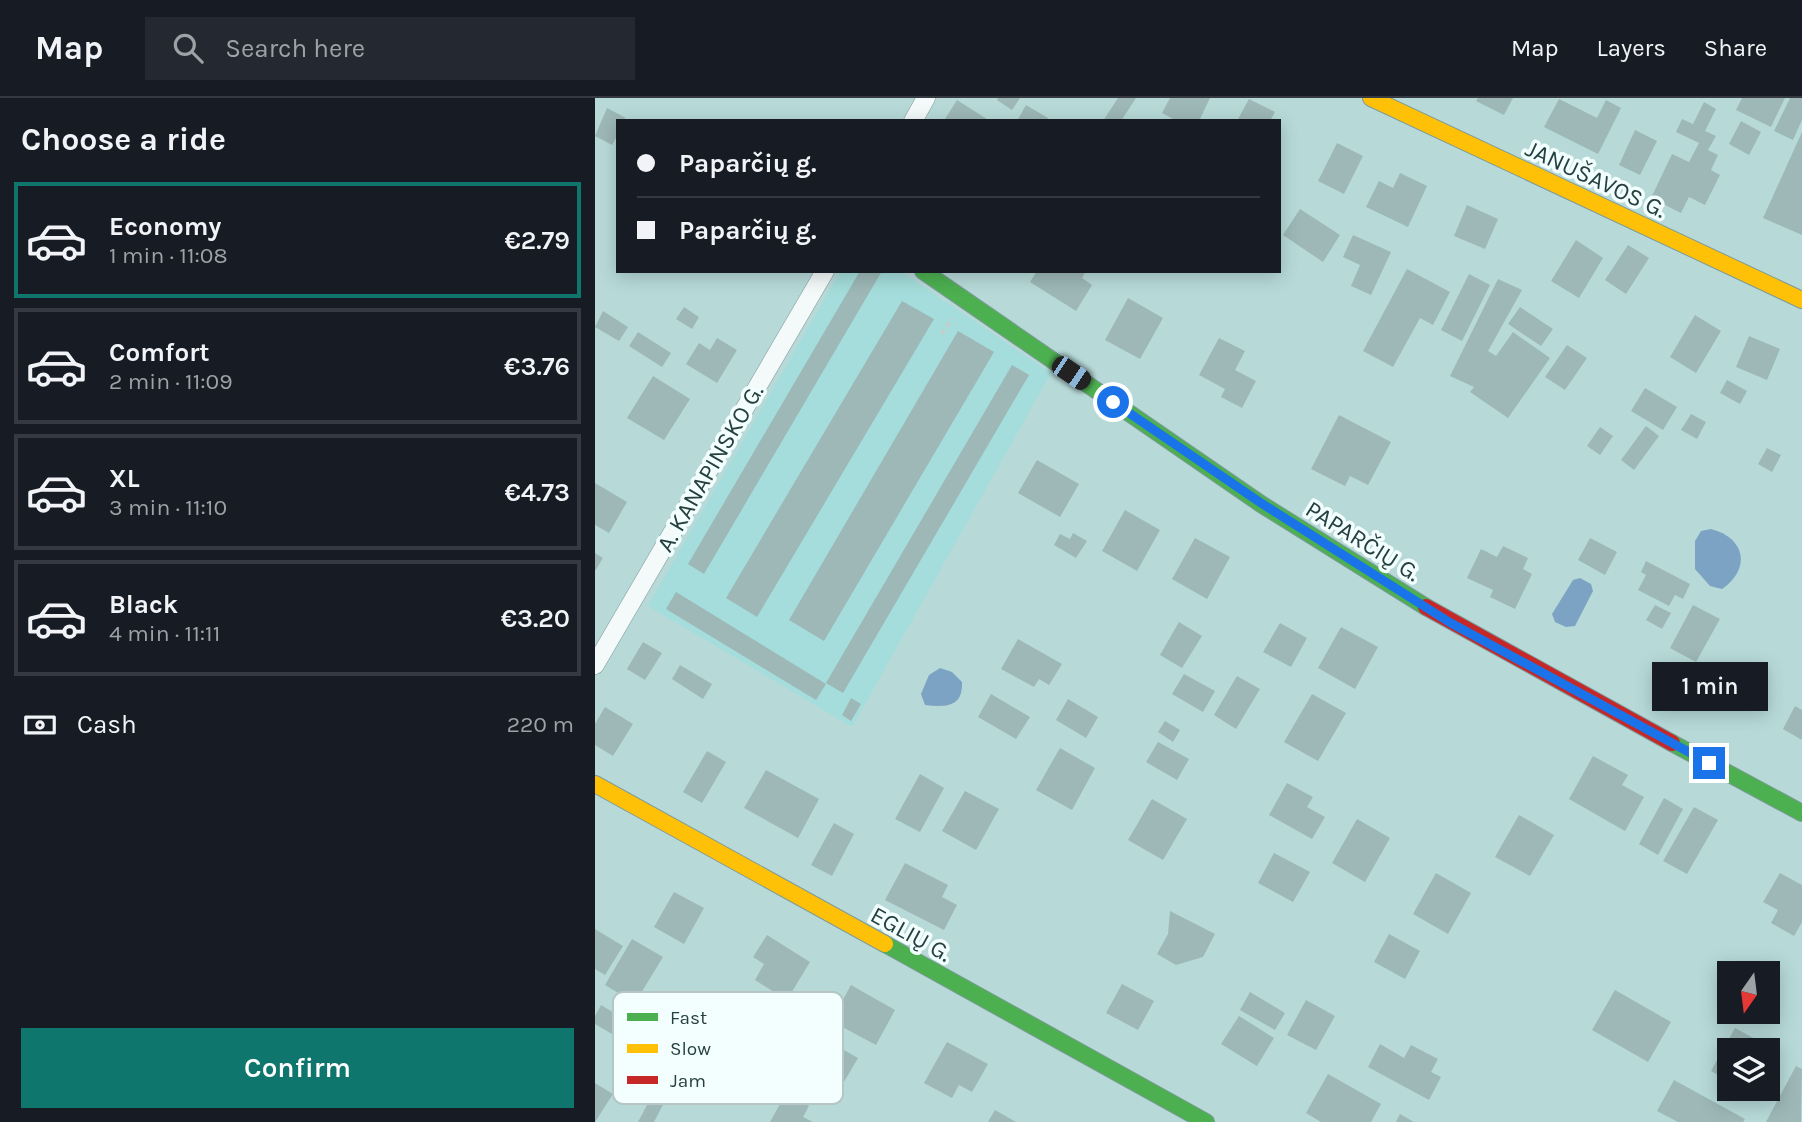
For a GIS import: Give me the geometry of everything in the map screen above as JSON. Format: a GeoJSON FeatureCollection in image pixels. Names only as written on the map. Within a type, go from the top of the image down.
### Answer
{"type":"FeatureCollection","features":[{"type":"Feature","properties":{"kind":"street"},"geometry":{"type":"LineString","coordinates":[[914,119],[926,98]]}},
{"type":"Feature","properties":{"kind":"street","name":"JANUŠAVOS G."},"geometry":{"type":"LineString","coordinates":[[1371,98],[1802,300]]}},
{"type":"Feature","properties":{"kind":"street","name":"A. KANAPINSKO G."},"geometry":{"type":"LineString","coordinates":[[595,665],[824,273]]}},
{"type":"Feature","properties":{"kind":"street","name":"PAPARČIŲ G."},"geometry":{"type":"LineString","coordinates":[[926,273],[1261,503],[1449,622],[1802,813]]}},
{"type":"Feature","properties":{"kind":"street","name":"EGLIŲ G."},"geometry":{"type":"LineString","coordinates":[[595,784],[1206,1122]]}},
{"type":"Feature","properties":{"kind":"shaded area"},"geometry":{"type":"Polygon","coordinates":[[[840,273],[903,273],[1051,373],[852,727],[648,606],[840,273]]]}},
{"type":"Feature","properties":{"kind":"shaded area"},"geometry":{"type":"Polygon","coordinates":[[[1711,529],[1732,539],[1741,555],[1737,572],[1722,589],[1710,586],[1695,569],[1695,541],[1701,531],[1711,529]]]}},
{"type":"Feature","properties":{"kind":"shaded area"},"geometry":{"type":"Polygon","coordinates":[[[1580,578],[1591,584],[1593,591],[1575,626],[1566,627],[1555,622],[1552,614],[1573,580],[1580,578]]]}},
{"type":"Feature","properties":{"kind":"shaded area"},"geometry":{"type":"Polygon","coordinates":[[[940,668],[952,672],[962,682],[962,691],[951,704],[925,705],[921,694],[929,675],[940,668]]]}},
{"type":"Feature","properties":{"kind":"building"},"geometry":{"type":"Polygon","coordinates":[[[1020,98],[1012,110],[997,100],[1020,98]]]}},
{"type":"Feature","properties":{"kind":"building"},"geometry":{"type":"Polygon","coordinates":[[[1118,98],[1136,98],[1122,119],[1104,119],[1118,98]]]}},
{"type":"Feature","properties":{"kind":"building"},"geometry":{"type":"Polygon","coordinates":[[[1170,98],[1210,98],[1200,119],[1173,119],[1162,113],[1170,98]]]}},
{"type":"Feature","properties":{"kind":"building"},"geometry":{"type":"Polygon","coordinates":[[[1478,98],[1513,98],[1504,115],[1476,101],[1478,98]]]}},
{"type":"Feature","properties":{"kind":"building"},"geometry":{"type":"Polygon","coordinates":[[[1742,98],[1785,98],[1771,127],[1736,110],[1742,98]]]}},
{"type":"Feature","properties":{"kind":"building"},"geometry":{"type":"Polygon","coordinates":[[[1790,98],[1802,98],[1802,120],[1793,140],[1774,131],[1790,98]]]}},
{"type":"Feature","properties":{"kind":"building"},"geometry":{"type":"Polygon","coordinates":[[[1249,99],[1275,112],[1271,119],[1238,119],[1249,99]]]}},
{"type":"Feature","properties":{"kind":"building"},"geometry":{"type":"Polygon","coordinates":[[[1559,99],[1597,118],[1606,100],[1621,108],[1598,154],[1544,127],[1559,99]]]}},
{"type":"Feature","properties":{"kind":"building"},"geometry":{"type":"Polygon","coordinates":[[[957,100],[987,119],[945,119],[957,100]]]}},
{"type":"Feature","properties":{"kind":"building"},"geometry":{"type":"Polygon","coordinates":[[[1704,102],[1716,109],[1705,131],[1716,136],[1708,150],[1718,155],[1711,170],[1720,175],[1705,205],[1689,197],[1681,213],[1651,198],[1672,154],[1689,162],[1699,143],[1676,132],[1682,119],[1693,124],[1704,102]]]}},
{"type":"Feature","properties":{"kind":"building"},"geometry":{"type":"Polygon","coordinates":[[[1026,105],[1048,118],[1047,119],[1018,119],[1026,105]]]}},
{"type":"Feature","properties":{"kind":"building"},"geometry":{"type":"Polygon","coordinates":[[[607,108],[626,118],[616,119],[616,138],[612,145],[595,136],[607,108]]]}},
{"type":"Feature","properties":{"kind":"building"},"geometry":{"type":"Polygon","coordinates":[[[1741,121],[1761,132],[1749,155],[1729,144],[1741,121]]]}},
{"type":"Feature","properties":{"kind":"building"},"geometry":{"type":"Polygon","coordinates":[[[1635,130],[1657,141],[1640,175],[1619,165],[1635,130]]]}},
{"type":"Feature","properties":{"kind":"building"},"geometry":{"type":"Polygon","coordinates":[[[1802,132],[1802,235],[1763,218],[1802,132]]]}},
{"type":"Feature","properties":{"kind":"building"},"geometry":{"type":"Polygon","coordinates":[[[1337,143],[1363,156],[1344,194],[1318,181],[1337,143]]]}},
{"type":"Feature","properties":{"kind":"building"},"geometry":{"type":"Polygon","coordinates":[[[1400,173],[1427,186],[1408,227],[1366,207],[1379,181],[1393,188],[1400,173]]]}},
{"type":"Feature","properties":{"kind":"building"},"geometry":{"type":"Polygon","coordinates":[[[1467,205],[1498,219],[1485,249],[1454,236],[1467,205]]]}},
{"type":"Feature","properties":{"kind":"building"},"geometry":{"type":"Polygon","coordinates":[[[1300,209],[1340,235],[1323,262],[1283,235],[1300,209]]]}},
{"type":"Feature","properties":{"kind":"building"},"geometry":{"type":"Polygon","coordinates":[[[1353,235],[1391,252],[1371,295],[1351,286],[1360,265],[1343,257],[1353,235]]]}},
{"type":"Feature","properties":{"kind":"building"},"geometry":{"type":"Polygon","coordinates":[[[1576,240],[1603,258],[1579,298],[1551,281],[1576,240]]]}},
{"type":"Feature","properties":{"kind":"building"},"geometry":{"type":"Polygon","coordinates":[[[1628,245],[1649,258],[1626,294],[1605,280],[1628,245]]]}},
{"type":"Feature","properties":{"kind":"building"},"geometry":{"type":"Polygon","coordinates":[[[1407,269],[1450,292],[1433,325],[1420,318],[1393,367],[1363,351],[1407,269]]]}},
{"type":"Feature","properties":{"kind":"building"},"geometry":{"type":"Polygon","coordinates":[[[859,273],[881,273],[704,574],[688,564],[859,273]]]}},
{"type":"Feature","properties":{"kind":"building"},"geometry":{"type":"Polygon","coordinates":[[[1036,273],[1085,273],[1082,278],[1092,285],[1076,311],[1030,282],[1036,273]]]}},
{"type":"Feature","properties":{"kind":"building"},"geometry":{"type":"Polygon","coordinates":[[[1469,274],[1490,285],[1462,341],[1441,330],[1469,274]]]}},
{"type":"Feature","properties":{"kind":"building"},"geometry":{"type":"Polygon","coordinates":[[[1498,279],[1522,290],[1488,351],[1496,356],[1513,332],[1550,358],[1508,418],[1470,392],[1474,387],[1450,376],[1498,279]]]}},
{"type":"Feature","properties":{"kind":"building"},"geometry":{"type":"Polygon","coordinates":[[[1128,298],[1163,318],[1140,359],[1105,340],[1128,298]]]}},
{"type":"Feature","properties":{"kind":"building"},"geometry":{"type":"Polygon","coordinates":[[[902,301],[934,319],[757,617],[726,598],[902,301]]]}},
{"type":"Feature","properties":{"kind":"building"},"geometry":{"type":"Polygon","coordinates":[[[684,307],[699,317],[692,329],[676,319],[684,307]]]}},
{"type":"Feature","properties":{"kind":"building"},"geometry":{"type":"Polygon","coordinates":[[[1520,307],[1553,329],[1541,346],[1508,324],[1520,307]]]}},
{"type":"Feature","properties":{"kind":"building"},"geometry":{"type":"Polygon","coordinates":[[[603,311],[628,327],[619,341],[595,327],[603,311]]]}},
{"type":"Feature","properties":{"kind":"building"},"geometry":{"type":"Polygon","coordinates":[[[1695,315],[1721,331],[1696,373],[1670,357],[1695,315]]]}},
{"type":"Feature","properties":{"kind":"building"},"geometry":{"type":"Polygon","coordinates":[[[958,331],[994,352],[824,641],[789,620],[958,331]]]}},
{"type":"Feature","properties":{"kind":"building"},"geometry":{"type":"Polygon","coordinates":[[[638,332],[671,353],[662,367],[629,346],[638,332]]]}},
{"type":"Feature","properties":{"kind":"building"},"geometry":{"type":"Polygon","coordinates":[[[1749,336],[1780,349],[1767,380],[1736,367],[1749,336]]]}},
{"type":"Feature","properties":{"kind":"building"},"geometry":{"type":"Polygon","coordinates":[[[717,338],[737,350],[717,383],[686,364],[699,343],[710,350],[717,338]]]}},
{"type":"Feature","properties":{"kind":"building"},"geometry":{"type":"Polygon","coordinates":[[[1219,338],[1245,351],[1235,370],[1256,381],[1242,408],[1221,397],[1225,389],[1199,375],[1219,338]]]}},
{"type":"Feature","properties":{"kind":"building"},"geometry":{"type":"Polygon","coordinates":[[[1567,345],[1587,358],[1565,390],[1545,377],[1567,345]]]}},
{"type":"Feature","properties":{"kind":"building"},"geometry":{"type":"Polygon","coordinates":[[[1012,365],[1029,375],[843,693],[826,683],[1012,365]]]}},
{"type":"Feature","properties":{"kind":"building"},"geometry":{"type":"Polygon","coordinates":[[[653,376],[690,399],[664,440],[627,418],[653,376]]]}},
{"type":"Feature","properties":{"kind":"building"},"geometry":{"type":"Polygon","coordinates":[[[1727,380],[1747,391],[1740,404],[1720,393],[1727,380]]]}},
{"type":"Feature","properties":{"kind":"building"},"geometry":{"type":"Polygon","coordinates":[[[1645,388],[1677,407],[1663,430],[1631,411],[1645,388]]]}},
{"type":"Feature","properties":{"kind":"building"},"geometry":{"type":"Polygon","coordinates":[[[1691,414],[1706,422],[1697,439],[1681,430],[1691,414]]]}},
{"type":"Feature","properties":{"kind":"building"},"geometry":{"type":"Polygon","coordinates":[[[1339,415],[1391,442],[1368,485],[1350,476],[1345,486],[1311,469],[1339,415]]]}},
{"type":"Feature","properties":{"kind":"building"},"geometry":{"type":"Polygon","coordinates":[[[1646,426],[1659,436],[1634,470],[1621,460],[1646,426]]]}},
{"type":"Feature","properties":{"kind":"building"},"geometry":{"type":"Polygon","coordinates":[[[1600,427],[1613,436],[1600,455],[1587,446],[1600,427]]]}},
{"type":"Feature","properties":{"kind":"building"},"geometry":{"type":"Polygon","coordinates":[[[1767,448],[1781,455],[1772,472],[1758,464],[1767,448]]]}},
{"type":"Feature","properties":{"kind":"building"},"geometry":{"type":"Polygon","coordinates":[[[1037,460],[1079,484],[1060,517],[1018,493],[1037,460]]]}},
{"type":"Feature","properties":{"kind":"building"},"geometry":{"type":"Polygon","coordinates":[[[595,483],[627,502],[609,533],[595,525],[595,483]]]}},
{"type":"Feature","properties":{"kind":"building"},"geometry":{"type":"Polygon","coordinates":[[[1125,510],[1160,530],[1137,571],[1102,551],[1125,510]]]}},
{"type":"Feature","properties":{"kind":"building"},"geometry":{"type":"Polygon","coordinates":[[[1073,533],[1087,541],[1076,558],[1054,545],[1060,534],[1070,539],[1073,533]]]}},
{"type":"Feature","properties":{"kind":"building"},"geometry":{"type":"Polygon","coordinates":[[[1195,538],[1230,557],[1207,599],[1172,579],[1195,538]]]}},
{"type":"Feature","properties":{"kind":"building"},"geometry":{"type":"Polygon","coordinates":[[[1590,538],[1617,552],[1605,575],[1578,560],[1590,538]]]}},
{"type":"Feature","properties":{"kind":"building"},"geometry":{"type":"Polygon","coordinates":[[[1503,546],[1528,558],[1523,569],[1532,574],[1515,609],[1490,597],[1493,590],[1467,578],[1481,549],[1497,557],[1503,546]]]}},
{"type":"Feature","properties":{"kind":"building"},"geometry":{"type":"Polygon","coordinates":[[[595,553],[603,558],[595,571],[595,553]]]}},
{"type":"Feature","properties":{"kind":"building"},"geometry":{"type":"Polygon","coordinates":[[[1646,561],[1690,584],[1683,599],[1675,595],[1669,606],[1638,590],[1646,575],[1641,572],[1646,561]]]}},
{"type":"Feature","properties":{"kind":"building"},"geometry":{"type":"Polygon","coordinates":[[[676,592],[826,684],[816,700],[666,609],[676,592]]]}},
{"type":"Feature","properties":{"kind":"building"},"geometry":{"type":"Polygon","coordinates":[[[1655,605],[1671,613],[1662,629],[1646,620],[1655,605]]]}},
{"type":"Feature","properties":{"kind":"building"},"geometry":{"type":"Polygon","coordinates":[[[1693,605],[1720,619],[1696,662],[1670,648],[1693,605]]]}},
{"type":"Feature","properties":{"kind":"building"},"geometry":{"type":"Polygon","coordinates":[[[1179,622],[1202,636],[1182,668],[1160,655],[1179,622]]]}},
{"type":"Feature","properties":{"kind":"building"},"geometry":{"type":"Polygon","coordinates":[[[1280,623],[1307,638],[1291,667],[1263,652],[1280,623]]]}},
{"type":"Feature","properties":{"kind":"building"},"geometry":{"type":"Polygon","coordinates":[[[1341,627],[1378,647],[1355,689],[1318,668],[1341,627]]]}},
{"type":"Feature","properties":{"kind":"building"},"geometry":{"type":"Polygon","coordinates":[[[1018,639],[1062,664],[1049,685],[1039,679],[1034,687],[1001,669],[1018,639]]]}},
{"type":"Feature","properties":{"kind":"building"},"geometry":{"type":"Polygon","coordinates":[[[643,642],[662,653],[645,680],[627,669],[643,642]]]}},
{"type":"Feature","properties":{"kind":"building"},"geometry":{"type":"Polygon","coordinates":[[[680,665],[712,684],[703,699],[672,679],[680,665]]]}},
{"type":"Feature","properties":{"kind":"building"},"geometry":{"type":"Polygon","coordinates":[[[1184,674],[1215,691],[1203,712],[1172,694],[1184,674]]]}},
{"type":"Feature","properties":{"kind":"building"},"geometry":{"type":"Polygon","coordinates":[[[1237,676],[1260,689],[1236,729],[1214,715],[1237,676]]]}},
{"type":"Feature","properties":{"kind":"building"},"geometry":{"type":"Polygon","coordinates":[[[991,694],[1030,717],[1016,739],[978,717],[991,694]]]}},
{"type":"Feature","properties":{"kind":"building"},"geometry":{"type":"Polygon","coordinates":[[[1312,694],[1346,713],[1318,761],[1284,742],[1312,694]]]}},
{"type":"Feature","properties":{"kind":"building"},"geometry":{"type":"Polygon","coordinates":[[[851,698],[861,704],[851,721],[842,715],[851,698]]]}},
{"type":"Feature","properties":{"kind":"building"},"geometry":{"type":"Polygon","coordinates":[[[1068,699],[1098,717],[1086,738],[1056,720],[1068,699]]]}},
{"type":"Feature","properties":{"kind":"building"},"geometry":{"type":"Polygon","coordinates":[[[1795,706],[1802,710],[1802,740],[1783,729],[1795,706]]]}},
{"type":"Feature","properties":{"kind":"building"},"geometry":{"type":"Polygon","coordinates":[[[605,707],[633,724],[613,756],[595,745],[595,724],[605,707]]]}},
{"type":"Feature","properties":{"kind":"building"},"geometry":{"type":"Polygon","coordinates":[[[1165,721],[1180,730],[1173,742],[1158,732],[1165,721]]]}},
{"type":"Feature","properties":{"kind":"building"},"geometry":{"type":"Polygon","coordinates":[[[1158,742],[1189,759],[1177,780],[1146,762],[1158,742]]]}},
{"type":"Feature","properties":{"kind":"building"},"geometry":{"type":"Polygon","coordinates":[[[1060,748],[1095,768],[1072,810],[1036,790],[1060,748]]]}},
{"type":"Feature","properties":{"kind":"building"},"geometry":{"type":"Polygon","coordinates":[[[707,751],[726,762],[702,803],[683,792],[707,751]]]}},
{"type":"Feature","properties":{"kind":"building"},"geometry":{"type":"Polygon","coordinates":[[[1593,756],[1628,775],[1622,785],[1644,797],[1625,831],[1569,799],[1593,756]]]}},
{"type":"Feature","properties":{"kind":"building"},"geometry":{"type":"Polygon","coordinates":[[[766,770],[819,799],[798,838],[744,808],[766,770]]]}},
{"type":"Feature","properties":{"kind":"building"},"geometry":{"type":"Polygon","coordinates":[[[920,774],[944,788],[920,832],[895,819],[920,774]]]}},
{"type":"Feature","properties":{"kind":"building"},"geometry":{"type":"Polygon","coordinates":[[[1287,783],[1313,797],[1307,807],[1325,817],[1312,839],[1269,815],[1287,783]]]}},
{"type":"Feature","properties":{"kind":"building"},"geometry":{"type":"Polygon","coordinates":[[[965,791],[999,809],[976,850],[942,831],[965,791]]]}},
{"type":"Feature","properties":{"kind":"building"},"geometry":{"type":"Polygon","coordinates":[[[1664,798],[1683,809],[1658,855],[1639,844],[1664,798]]]}},
{"type":"Feature","properties":{"kind":"building"},"geometry":{"type":"Polygon","coordinates":[[[1152,799],[1187,819],[1163,860],[1128,840],[1152,799]]]}},
{"type":"Feature","properties":{"kind":"building"},"geometry":{"type":"Polygon","coordinates":[[[1694,807],[1718,820],[1687,874],[1663,861],[1694,807]]]}},
{"type":"Feature","properties":{"kind":"building"},"geometry":{"type":"Polygon","coordinates":[[[1519,815],[1554,835],[1530,876],[1495,857],[1519,815]]]}},
{"type":"Feature","properties":{"kind":"building"},"geometry":{"type":"Polygon","coordinates":[[[1357,819],[1390,838],[1365,882],[1332,863],[1357,819]]]}},
{"type":"Feature","properties":{"kind":"building"},"geometry":{"type":"Polygon","coordinates":[[[834,823],[854,834],[832,876],[811,865],[834,823]]]}},
{"type":"Feature","properties":{"kind":"building"},"geometry":{"type":"Polygon","coordinates":[[[1274,853],[1310,872],[1293,902],[1258,883],[1274,853]]]}},
{"type":"Feature","properties":{"kind":"building"},"geometry":{"type":"Polygon","coordinates":[[[905,863],[948,885],[942,897],[957,905],[944,930],[885,900],[905,863]]]}},
{"type":"Feature","properties":{"kind":"building"},"geometry":{"type":"Polygon","coordinates":[[[1436,873],[1471,893],[1448,934],[1413,914],[1436,873]]]}},
{"type":"Feature","properties":{"kind":"building"},"geometry":{"type":"Polygon","coordinates":[[[1780,873],[1802,885],[1802,922],[1794,936],[1771,923],[1778,910],[1763,902],[1780,873]]]}},
{"type":"Feature","properties":{"kind":"building"},"geometry":{"type":"Polygon","coordinates":[[[674,892],[704,908],[684,944],[654,927],[674,892]]]}},
{"type":"Feature","properties":{"kind":"building"},"geometry":{"type":"Polygon","coordinates":[[[1170,911],[1215,934],[1203,957],[1176,965],[1157,954],[1168,934],[1170,911]]]}},
{"type":"Feature","properties":{"kind":"building"},"geometry":{"type":"Polygon","coordinates":[[[595,929],[623,946],[605,975],[595,969],[595,929]]]}},
{"type":"Feature","properties":{"kind":"building"},"geometry":{"type":"Polygon","coordinates":[[[1389,934],[1420,951],[1405,979],[1374,962],[1389,934]]]}},
{"type":"Feature","properties":{"kind":"building"},"geometry":{"type":"Polygon","coordinates":[[[767,935],[810,962],[792,992],[774,992],[755,980],[764,964],[753,957],[767,935]]]}},
{"type":"Feature","properties":{"kind":"building"},"geometry":{"type":"Polygon","coordinates":[[[632,939],[663,957],[642,992],[617,992],[605,985],[632,939]]]}},
{"type":"Feature","properties":{"kind":"building"},"geometry":{"type":"Polygon","coordinates":[[[1122,984],[1154,1001],[1138,1030],[1106,1013],[1122,984]]]}},
{"type":"Feature","properties":{"kind":"building"},"geometry":{"type":"Polygon","coordinates":[[[851,985],[895,1010],[876,1045],[843,1027],[843,999],[851,985]]]}},
{"type":"Feature","properties":{"kind":"building"},"geometry":{"type":"Polygon","coordinates":[[[1615,990],[1671,1022],[1648,1062],[1592,1030],[1615,990]]]}},
{"type":"Feature","properties":{"kind":"building"},"geometry":{"type":"Polygon","coordinates":[[[1250,992],[1285,1013],[1275,1030],[1240,1010],[1250,992]]]}},
{"type":"Feature","properties":{"kind":"building"},"geometry":{"type":"Polygon","coordinates":[[[1306,1000],[1335,1016],[1316,1050],[1287,1035],[1306,1000]]]}},
{"type":"Feature","properties":{"kind":"building"},"geometry":{"type":"Polygon","coordinates":[[[601,1005],[613,1012],[613,1035],[595,1024],[595,1016],[601,1005]]]}},
{"type":"Feature","properties":{"kind":"building"},"geometry":{"type":"Polygon","coordinates":[[[1239,1016],[1274,1038],[1257,1066],[1221,1044],[1239,1016]]]}},
{"type":"Feature","properties":{"kind":"building"},"geometry":{"type":"Polygon","coordinates":[[[1735,1028],[1754,1038],[1729,1038],[1735,1028]]]}},
{"type":"Feature","properties":{"kind":"building"},"geometry":{"type":"Polygon","coordinates":[[[947,1042],[988,1064],[972,1092],[959,1085],[952,1098],[924,1083],[947,1042]]]}},
{"type":"Feature","properties":{"kind":"building"},"geometry":{"type":"Polygon","coordinates":[[[1380,1044],[1404,1058],[1411,1045],[1438,1059],[1431,1072],[1441,1077],[1429,1100],[1368,1067],[1380,1044]]]}},
{"type":"Feature","properties":{"kind":"building"},"geometry":{"type":"Polygon","coordinates":[[[843,1049],[858,1058],[843,1084],[843,1049]]]}},
{"type":"Feature","properties":{"kind":"building"},"geometry":{"type":"Polygon","coordinates":[[[1717,1060],[1717,1074],[1711,1071],[1717,1060]]]}},
{"type":"Feature","properties":{"kind":"building"},"geometry":{"type":"Polygon","coordinates":[[[1796,1066],[1802,1069],[1801,1122],[1766,1122],[1777,1101],[1780,1101],[1780,1096],[1796,1066]]]}},
{"type":"Feature","properties":{"kind":"building"},"geometry":{"type":"Polygon","coordinates":[[[1328,1074],[1381,1104],[1371,1122],[1321,1122],[1306,1113],[1328,1074]]]}},
{"type":"Feature","properties":{"kind":"building"},"geometry":{"type":"Polygon","coordinates":[[[1674,1080],[1745,1119],[1743,1122],[1678,1122],[1657,1111],[1674,1080]]]}},
{"type":"Feature","properties":{"kind":"building"},"geometry":{"type":"Polygon","coordinates":[[[595,1083],[613,1094],[595,1122],[595,1083]]]}},
{"type":"Feature","properties":{"kind":"building"},"geometry":{"type":"Polygon","coordinates":[[[648,1104],[663,1104],[654,1122],[638,1122],[648,1104]]]}},
{"type":"Feature","properties":{"kind":"building"},"geometry":{"type":"Polygon","coordinates":[[[780,1104],[805,1104],[809,1106],[803,1117],[813,1122],[770,1122],[780,1104]]]}},
{"type":"Feature","properties":{"kind":"building"},"geometry":{"type":"Polygon","coordinates":[[[995,1110],[1016,1122],[988,1122],[995,1110]]]}},
{"type":"Feature","properties":{"kind":"building"},"geometry":{"type":"Polygon","coordinates":[[[1400,1114],[1414,1122],[1396,1122],[1400,1114]]]}},
{"type":"Feature","properties":{"kind":"traffic: fast"},"geometry":{"type":"LineString","coordinates":[[926,273],[1261,504],[1426,607]]}},
{"type":"Feature","properties":{"kind":"traffic: fast"},"geometry":{"type":"LineString","coordinates":[[1672,743],[1802,813]]}},
{"type":"Feature","properties":{"kind":"traffic: fast"},"geometry":{"type":"LineString","coordinates":[[885,944],[1206,1122]]}},
{"type":"Feature","properties":{"kind":"traffic: slow"},"geometry":{"type":"LineString","coordinates":[[1371,98],[1802,300]]}},
{"type":"Feature","properties":{"kind":"traffic: slow"},"geometry":{"type":"LineString","coordinates":[[595,784],[885,944]]}},
{"type":"Feature","properties":{"kind":"traffic: jam"},"geometry":{"type":"LineString","coordinates":[[1426,607],[1672,743]]}},
{"type":"Feature","properties":{"kind":"route"},"geometry":{"type":"LineString","coordinates":[[1113,402],[1261,503],[1449,622],[1709,763]]}}]}
